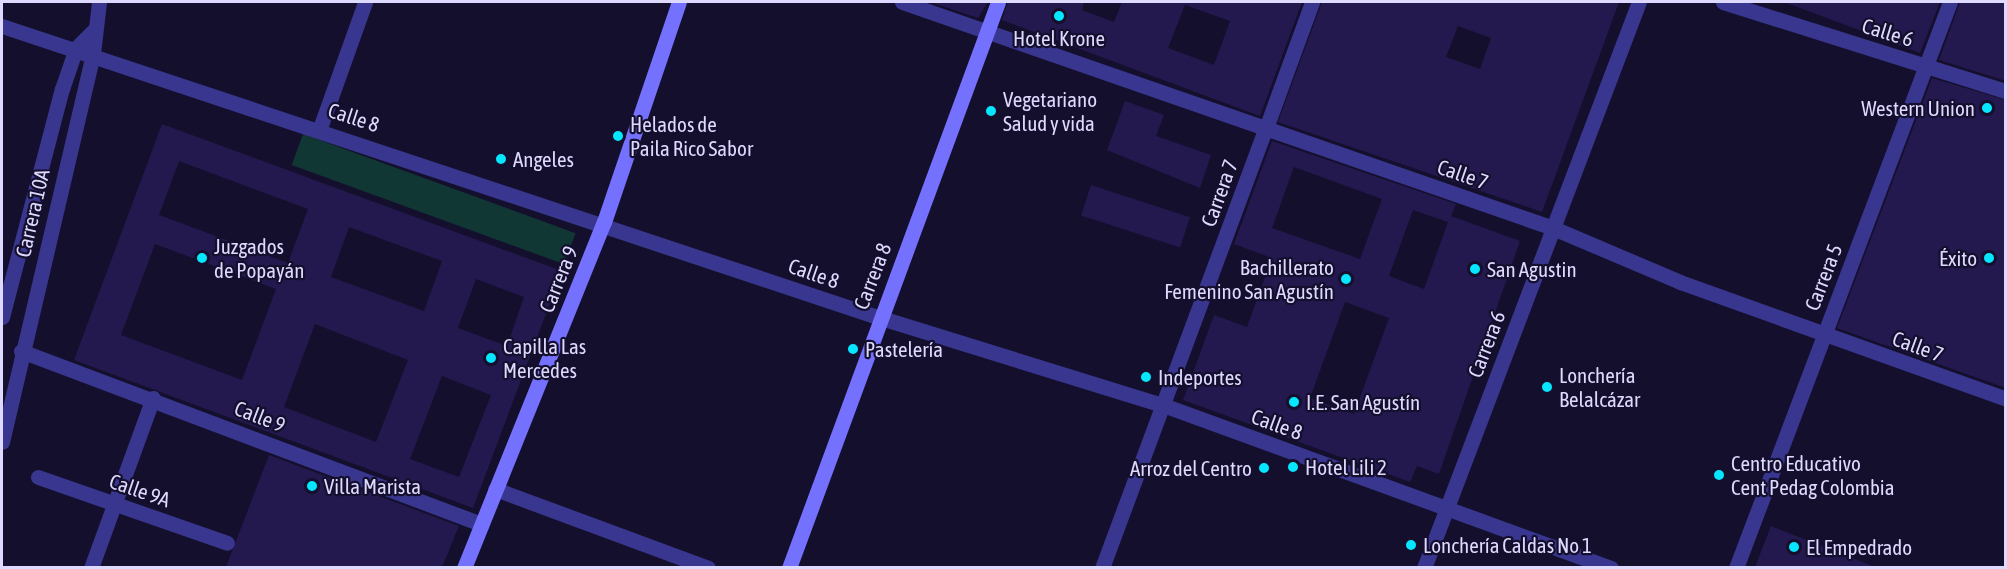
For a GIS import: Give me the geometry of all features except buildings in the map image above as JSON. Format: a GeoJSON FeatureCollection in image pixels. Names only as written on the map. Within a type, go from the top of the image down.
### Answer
{"type":"FeatureCollection","features":[{"type":"Feature","properties":{"kind":"main road","name":"Carrera 9"},"geometry":{"type":"LineString","coordinates":[[464,567],[604,222],[679,2]]}},
{"type":"Feature","properties":{"kind":"main road","name":"Carrera 8"},"geometry":{"type":"LineString","coordinates":[[789,567],[879,317],[998,2]]}},
{"type":"Feature","properties":{"kind":"street","name":"Carrera 10A"},"geometry":{"type":"LineString","coordinates":[[2,441],[21,351],[93,54],[93,31],[99,2]]}},
{"type":"Feature","properties":{"kind":"street"},"geometry":{"type":"LineString","coordinates":[[320,128],[365,2]]}},
{"type":"Feature","properties":{"kind":"street","name":"Calle 7"},"geometry":{"type":"LineString","coordinates":[[902,2],[1553,228],[1680,282],[2006,399]]}},
{"type":"Feature","properties":{"kind":"street","name":"Carrera 7"},"geometry":{"type":"LineString","coordinates":[[1102,567],[1312,2]]}},
{"type":"Feature","properties":{"kind":"street","name":"Carrera 6"},"geometry":{"type":"LineString","coordinates":[[1424,567],[1639,2]]}},
{"type":"Feature","properties":{"kind":"street","name":"Calle 6"},"geometry":{"type":"LineString","coordinates":[[1723,2],[2006,91]]}},
{"type":"Feature","properties":{"kind":"street","name":"Carrera 5"},"geometry":{"type":"LineString","coordinates":[[1736,567],[1950,2]]}},
{"type":"Feature","properties":{"kind":"street","name":"Calle 8"},"geometry":{"type":"LineString","coordinates":[[2,26],[76,48],[604,222],[879,317],[1162,405],[1611,567]]}},
{"type":"Feature","properties":{"kind":"street","name":"Carrera 10A"},"geometry":{"type":"LineString","coordinates":[[2,318],[76,48],[93,31]]}},
{"type":"Feature","properties":{"kind":"street","name":"Calle 9"},"geometry":{"type":"LineString","coordinates":[[21,351],[153,398],[482,524]]}},
{"type":"Feature","properties":{"kind":"street"},"geometry":{"type":"LineString","coordinates":[[91,567],[111,502],[153,398]]}},
{"type":"Feature","properties":{"kind":"street","name":"Calle 9A"},"geometry":{"type":"LineString","coordinates":[[38,477],[227,543]]}},
{"type":"Feature","properties":{"kind":"street"},"geometry":{"type":"LineString","coordinates":[[495,489],[708,567]]}},
{"type":"Feature","properties":{"kind":"green space"},"geometry":{"type":"Polygon","coordinates":[[[303,134],[576,233],[564,264],[292,165],[303,134]]]}},
{"type":"Feature","properties":{"kind":"place","name":"Hotel Krone"},"geometry":{"type":"Point","coordinates":[1059,16]}},
{"type":"Feature","properties":{"kind":"place","name":"Western Union"},"geometry":{"type":"Point","coordinates":[1987,108]}},
{"type":"Feature","properties":{"kind":"place","name":"Vegetariano Salud y vida"},"geometry":{"type":"Point","coordinates":[991,111]}},
{"type":"Feature","properties":{"kind":"place","name":"Helados de Paila Rico Sabor"},"geometry":{"type":"Point","coordinates":[618,136]}},
{"type":"Feature","properties":{"kind":"place","name":"Angeles"},"geometry":{"type":"Point","coordinates":[501,159]}},
{"type":"Feature","properties":{"kind":"place","name":"Juzgados de Popayán"},"geometry":{"type":"Point","coordinates":[202,258]}},
{"type":"Feature","properties":{"kind":"place","name":"Éxito"},"geometry":{"type":"Point","coordinates":[1989,258]}},
{"type":"Feature","properties":{"kind":"place","name":"San Agustin"},"geometry":{"type":"Point","coordinates":[1475,269]}},
{"type":"Feature","properties":{"kind":"place","name":"Bachillerato Femenino San Agustín"},"geometry":{"type":"Point","coordinates":[1346,279]}},
{"type":"Feature","properties":{"kind":"place","name":"Pastelería"},"geometry":{"type":"Point","coordinates":[853,349]}},
{"type":"Feature","properties":{"kind":"place","name":"Capilla Las Mercedes"},"geometry":{"type":"Point","coordinates":[491,358]}},
{"type":"Feature","properties":{"kind":"place","name":"Indeportes"},"geometry":{"type":"Point","coordinates":[1146,377]}},
{"type":"Feature","properties":{"kind":"place","name":"Lonchería Belalcázar"},"geometry":{"type":"Point","coordinates":[1547,387]}},
{"type":"Feature","properties":{"kind":"place","name":"I.E. San Agustín"},"geometry":{"type":"Point","coordinates":[1294,402]}},
{"type":"Feature","properties":{"kind":"place","name":"Hotel Lili 2"},"geometry":{"type":"Point","coordinates":[1293,467]}},
{"type":"Feature","properties":{"kind":"place","name":"Arroz del Centro"},"geometry":{"type":"Point","coordinates":[1264,468]}},
{"type":"Feature","properties":{"kind":"place","name":"Centro Educativo Cent Pedag Colombia"},"geometry":{"type":"Point","coordinates":[1719,475]}},
{"type":"Feature","properties":{"kind":"place","name":"Villa Marista"},"geometry":{"type":"Point","coordinates":[312,486]}},
{"type":"Feature","properties":{"kind":"place","name":"Lonchería Caldas No 1"},"geometry":{"type":"Point","coordinates":[1411,545]}},
{"type":"Feature","properties":{"kind":"place","name":"El Empedrado"},"geometry":{"type":"Point","coordinates":[1794,547]}}]}
